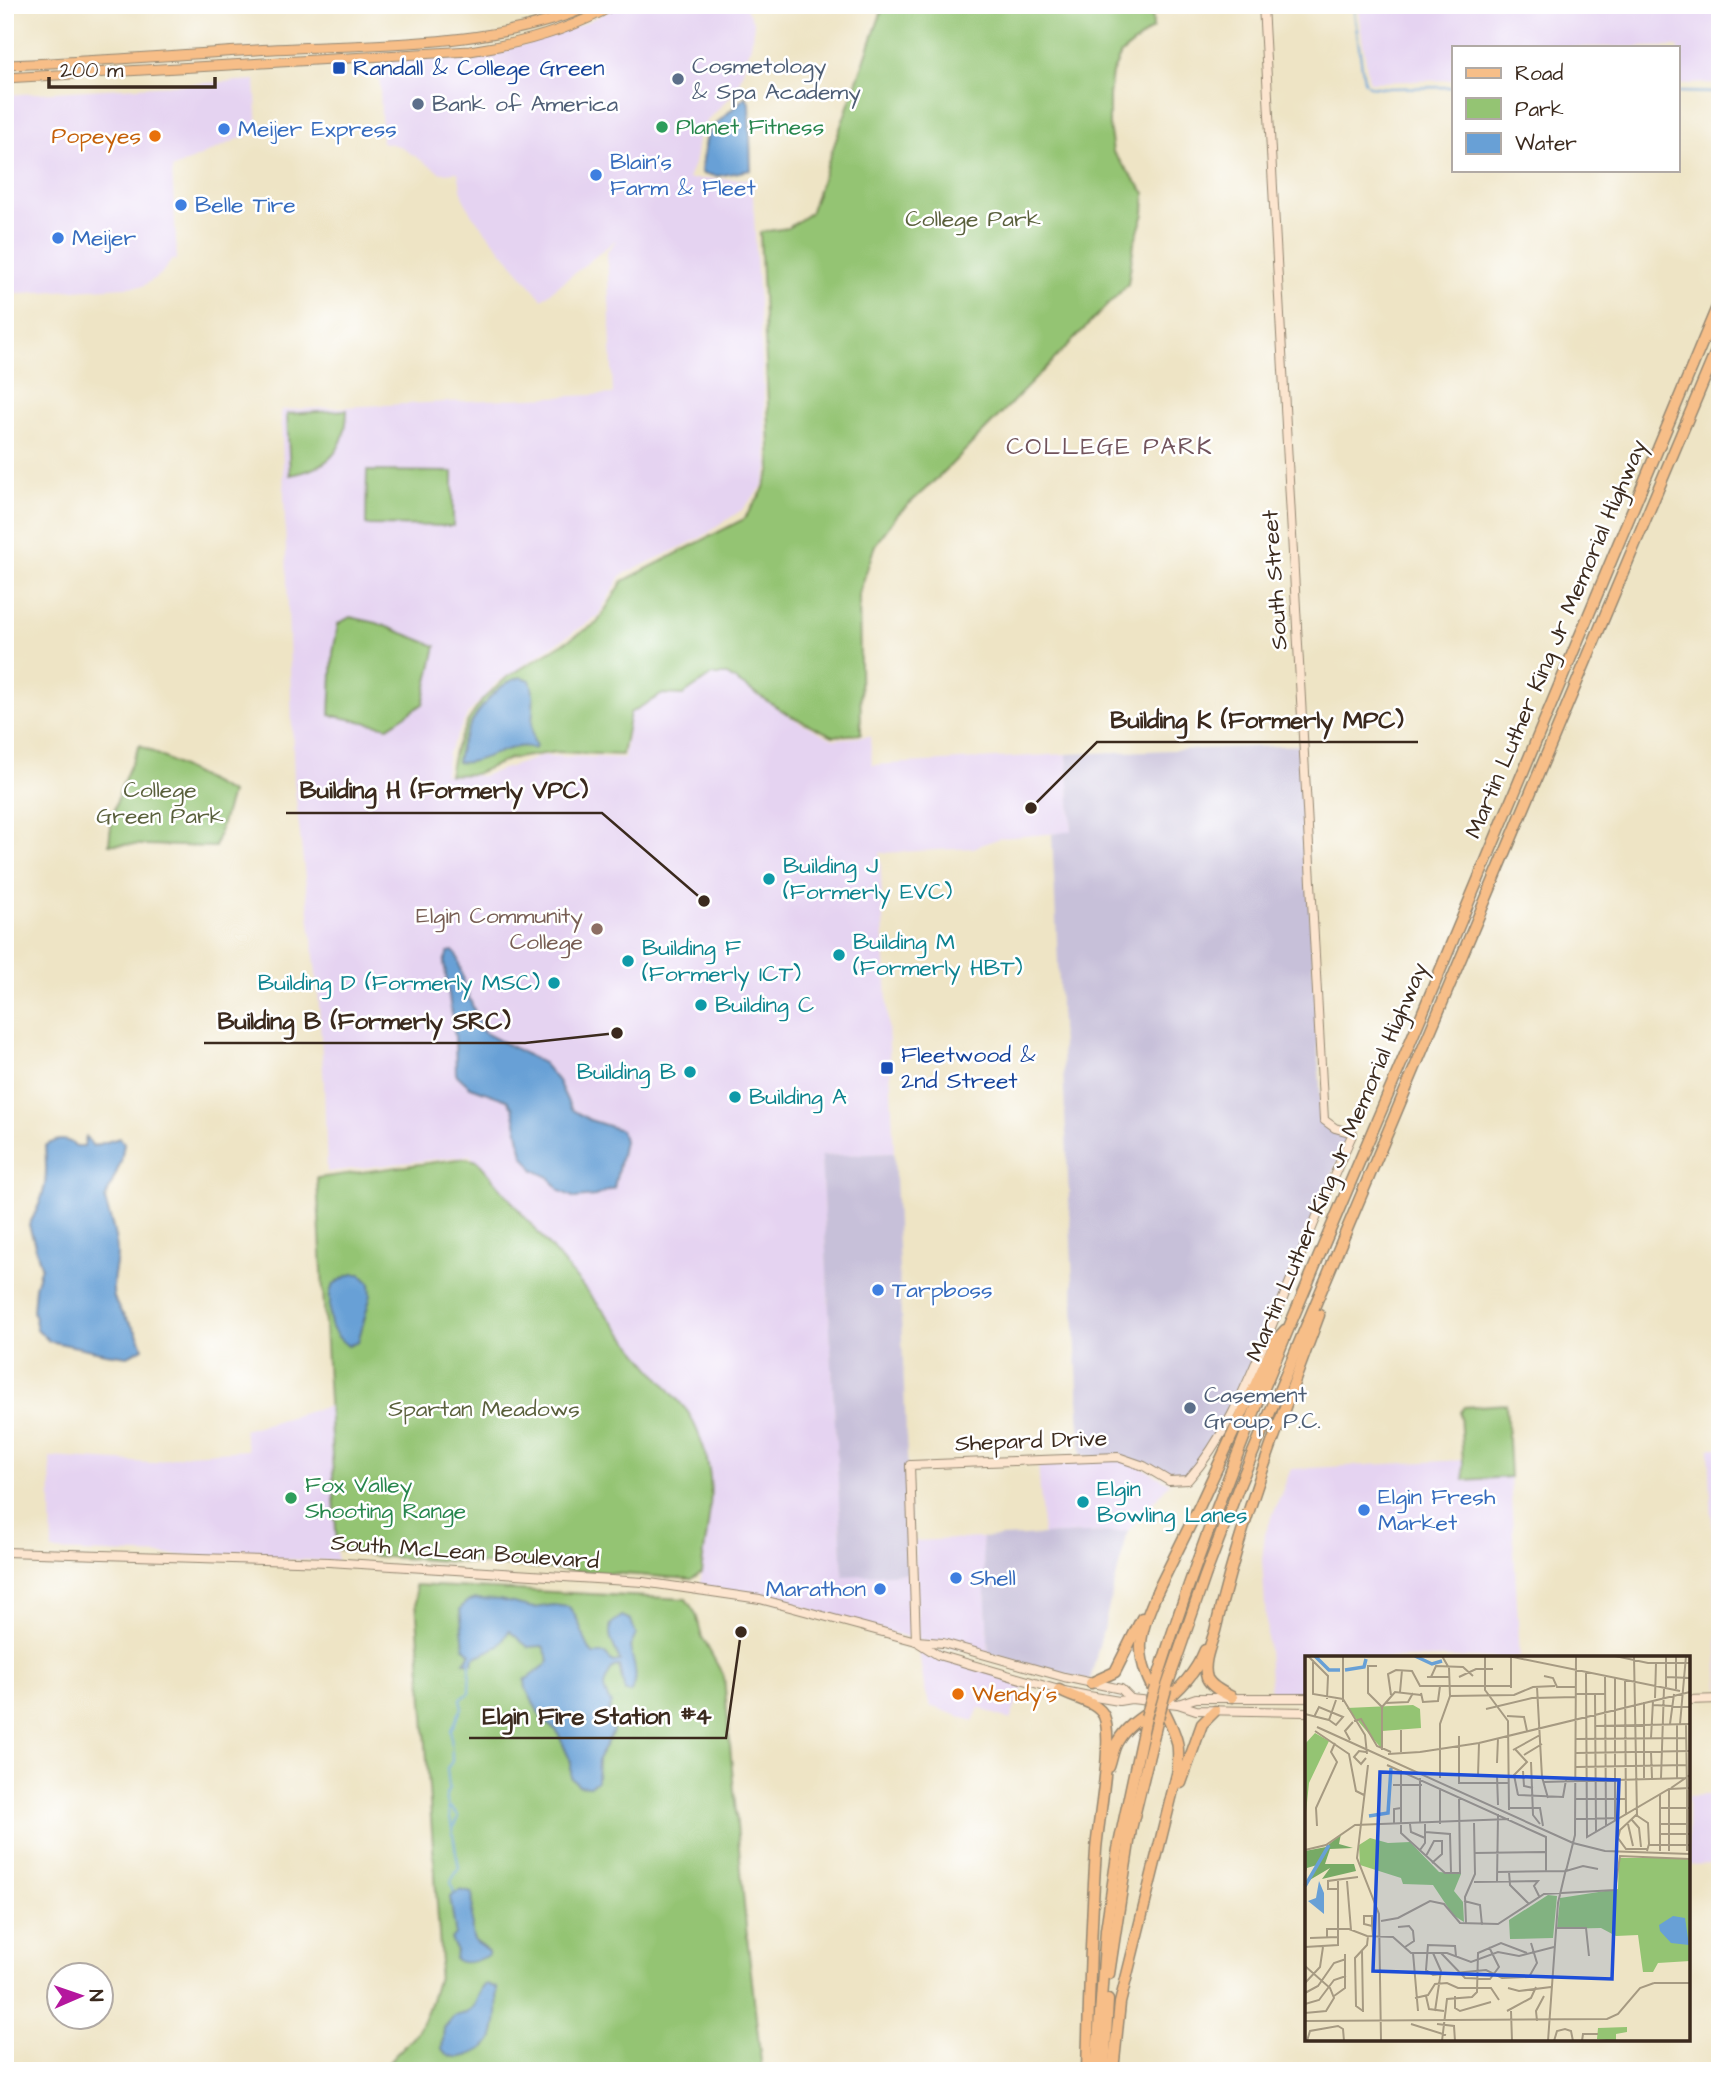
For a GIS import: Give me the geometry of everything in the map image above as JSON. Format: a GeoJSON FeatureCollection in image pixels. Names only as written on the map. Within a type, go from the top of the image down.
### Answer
{"type":"FeatureCollection","features":[{"type":"Feature","properties":{"kind":"highway","name":"Martin Luther King Jr Memorial Highway"},"geometry":{"type":"LineString","coordinates":[[1104,2071],[1109,1974],[1118,1906],[1152,1717],[1154,1687],[1182,1600],[1291,1322],[1720,300]]}},
{"type":"Feature","properties":{"kind":"highway","name":"Martin Luther King Jr Memorial Highway"},"geometry":{"type":"LineString","coordinates":[[1096,2071],[1106,1930],[1118,1849],[1152,1717],[1166,1689],[1239,1486],[1720,342]]}},
{"type":"Feature","properties":{"kind":"highway"},"geometry":{"type":"LineString","coordinates":[[1232,1697],[1219,1690],[1207,1677],[1206,1665],[1217,1619],[1271,1445],[1349,1229]]}},
{"type":"Feature","properties":{"kind":"highway"},"geometry":{"type":"LineString","coordinates":[[1091,1683],[1115,1672],[1195,1516],[1276,1340],[1291,1322]]}},
{"type":"Feature","properties":{"kind":"highway"},"geometry":{"type":"LineString","coordinates":[[1113,2071],[1120,2003],[1178,1770],[1178,1744],[1162,1703],[1143,1667],[1140,1645],[1159,1587]]}},
{"type":"Feature","properties":{"kind":"highway"},"geometry":{"type":"LineString","coordinates":[[1103,1787],[1117,1742],[1132,1723],[1162,1703],[1195,1669],[1217,1619]]}},
{"type":"Feature","properties":{"kind":"highway"},"geometry":{"type":"LineString","coordinates":[[1059,1690],[1070,1698],[1092,1704],[1104,1717],[1107,1729],[1093,1897],[1087,2071]]}},
{"type":"Feature","properties":{"kind":"highway"},"geometry":{"type":"LineString","coordinates":[[1164,1828],[1202,1724],[1215,1711]]}},
{"type":"Feature","properties":{"kind":"main road"},"geometry":{"type":"LineString","coordinates":[[5,65],[496,34],[538,25],[593,5]]}},
{"type":"Feature","properties":{"kind":"main road"},"geometry":{"type":"LineString","coordinates":[[5,78],[470,51],[540,36],[614,5]]}},
{"type":"Feature","properties":{"kind":"street","name":"South Street"},"geometry":{"type":"LineString","coordinates":[[1188,1480],[1205,1461],[1240,1396],[1353,1133],[1335,1128],[1324,1120],[1263,5]]}},
{"type":"Feature","properties":{"kind":"street","name":"Shepard Drive"},"geometry":{"type":"LineString","coordinates":[[916,1641],[910,1465],[1118,1457],[1147,1467],[1154,1474],[1169,1481],[1188,1480]]}},
{"type":"Feature","properties":{"kind":"street","name":"South McLean Boulevard"},"geometry":{"type":"LineString","coordinates":[[5,1552],[293,1560],[643,1582],[760,1599],[916,1641],[943,1643],[1121,1689],[1131,1699]]}},
{"type":"Feature","properties":{"kind":"street","name":"South McLean Boulevard"},"geometry":{"type":"LineString","coordinates":[[916,1641],[938,1655],[1059,1690],[1119,1701],[1131,1699],[1178,1704],[1196,1710],[1305,1712]]}},
{"type":"Feature","properties":{"kind":"street","name":"South McLean Boulevard"},"geometry":{"type":"LineString","coordinates":[[1178,1704],[1196,1698],[1305,1698]]}},
{"type":"Feature","properties":{"kind":"street"},"geometry":{"type":"LineString","coordinates":[[1690,1700],[1720,1699]]}},
{"type":"Feature","properties":{"kind":"shaded area","name":"Elgin Community College"},"geometry":{"type":"Polygon","coordinates":[[[621,5],[744,5],[754,23],[751,45],[737,90],[699,132],[695,161],[688,179],[752,179],[768,469],[762,487],[743,509],[702,537],[622,575],[597,617],[497,682],[468,714],[448,753],[445,774],[481,776],[543,756],[624,758],[630,713],[663,695],[683,696],[712,676],[726,675],[790,717],[833,739],[870,736],[872,765],[1067,754],[1072,832],[1000,838],[973,848],[880,853],[894,1153],[821,1156],[843,1575],[912,1573],[915,1639],[832,1617],[799,1605],[700,1586],[710,1506],[544,1245],[470,1155],[327,1172],[318,991],[294,782],[281,410],[613,394],[607,252],[617,239],[542,299],[472,215],[463,198],[458,172],[441,173],[399,146],[382,142],[379,59],[472,54],[527,44],[582,24],[621,5]]]}},
{"type":"Feature","properties":{"kind":"shaded area"},"geometry":{"type":"Polygon","coordinates":[[[1357,5],[1720,5],[1720,83],[1680,84],[1680,46],[1452,46],[1452,80],[1369,82],[1357,5]]]}},
{"type":"Feature","properties":{"kind":"shaded area"},"geometry":{"type":"Polygon","coordinates":[[[255,80],[258,130],[172,169],[177,260],[172,260],[160,275],[143,286],[5,294],[5,95],[255,80]]]}},
{"type":"Feature","properties":{"kind":"shaded area"},"geometry":{"type":"Polygon","coordinates":[[[1301,745],[1322,1122],[1349,1134],[1258,1354],[1215,1440],[1187,1478],[1170,1479],[1144,1464],[1081,1455],[1052,834],[1072,831],[1067,754],[1301,745]]]}},
{"type":"Feature","properties":{"kind":"shaded area"},"geometry":{"type":"Polygon","coordinates":[[[894,1153],[912,1573],[843,1576],[821,1156],[894,1153]]]}},
{"type":"Feature","properties":{"kind":"shaded area"},"geometry":{"type":"Polygon","coordinates":[[[329,1406],[337,1561],[52,1551],[50,1457],[152,1463],[188,1454],[248,1450],[243,1430],[329,1406]]]}},
{"type":"Feature","properties":{"kind":"shaded area"},"geometry":{"type":"Polygon","coordinates":[[[1709,1448],[1720,1448],[1720,1688],[1719,1688],[1709,1448]]]}},
{"type":"Feature","properties":{"kind":"shaded area"},"geometry":{"type":"Polygon","coordinates":[[[1110,1458],[1132,1462],[1170,1483],[1128,1531],[1043,1535],[1038,1461],[1110,1458]]]}},
{"type":"Feature","properties":{"kind":"shaded area"},"geometry":{"type":"Polygon","coordinates":[[[1463,1460],[1464,1479],[1510,1477],[1520,1656],[1305,1656],[1305,1696],[1271,1696],[1262,1560],[1265,1534],[1291,1469],[1463,1460]]]}},
{"type":"Feature","properties":{"kind":"shaded area"},"geometry":{"type":"Polygon","coordinates":[[[1128,1531],[1090,1681],[989,1654],[982,1538],[1128,1531]]]}},
{"type":"Feature","properties":{"kind":"shaded area"},"geometry":{"type":"Polygon","coordinates":[[[982,1538],[989,1654],[918,1640],[914,1541],[982,1538]]]}},
{"type":"Feature","properties":{"kind":"shaded area"},"geometry":{"type":"Polygon","coordinates":[[[918,1644],[1025,1683],[1010,1720],[979,1708],[973,1721],[930,1706],[918,1644]]]}},
{"type":"Feature","properties":{"kind":"shaded area"},"geometry":{"type":"Polygon","coordinates":[[[1709,1795],[1712,1864],[1690,1865],[1690,1796],[1709,1795]]]}},
{"type":"Feature","properties":{"kind":"green space","name":"College Park"},"geometry":{"type":"Polygon","coordinates":[[[884,5],[1152,5],[1153,28],[1121,54],[1112,73],[1109,95],[1109,125],[1113,152],[1145,193],[1144,214],[1134,243],[1128,284],[942,474],[898,514],[875,545],[859,594],[861,734],[833,736],[789,715],[727,675],[712,675],[683,695],[663,694],[630,713],[622,755],[557,752],[509,759],[475,774],[449,775],[454,751],[468,721],[483,699],[507,677],[597,623],[623,581],[744,519],[762,492],[771,469],[760,232],[788,228],[810,213],[884,5]]]}},
{"type":"Feature","properties":{"kind":"green space"},"geometry":{"type":"Polygon","coordinates":[[[347,410],[343,436],[333,455],[315,468],[290,475],[287,414],[347,410]]]}},
{"type":"Feature","properties":{"kind":"green space"},"geometry":{"type":"Polygon","coordinates":[[[367,471],[453,472],[453,526],[366,525],[367,471]]]}},
{"type":"Feature","properties":{"kind":"green space"},"geometry":{"type":"Polygon","coordinates":[[[350,617],[377,623],[436,646],[423,704],[388,727],[330,715],[333,653],[338,624],[350,617]]]}},
{"type":"Feature","properties":{"kind":"green space","name":"College Green Park"},"geometry":{"type":"Polygon","coordinates":[[[140,745],[231,793],[215,847],[109,844],[119,793],[140,745]]]}},
{"type":"Feature","properties":{"kind":"green space","name":"Spartan Meadows"},"geometry":{"type":"Polygon","coordinates":[[[465,1158],[478,1161],[688,1412],[706,1454],[711,1491],[701,1573],[691,1579],[375,1556],[337,1549],[317,1178],[465,1158]]]}},
{"type":"Feature","properties":{"kind":"green space"},"geometry":{"type":"Polygon","coordinates":[[[1506,1404],[1510,1477],[1464,1480],[1460,1412],[1464,1407],[1506,1404]]]}},
{"type":"Feature","properties":{"kind":"green space"},"geometry":{"type":"Polygon","coordinates":[[[415,1585],[686,1599],[696,1614],[702,1637],[724,1677],[746,1927],[762,2071],[383,2071],[413,2037],[423,2021],[441,1963],[415,1585]]]}},
{"type":"Feature","properties":{"kind":"water"},"geometry":{"type":"Polygon","coordinates":[[[746,96],[749,103],[751,170],[718,176],[703,174],[701,171],[706,140],[712,128],[746,96]]]}},
{"type":"Feature","properties":{"kind":"water"},"geometry":{"type":"Polygon","coordinates":[[[521,677],[530,680],[532,689],[532,731],[536,747],[517,747],[475,761],[457,762],[464,737],[488,699],[498,689],[521,677]]]}},
{"type":"Feature","properties":{"kind":"water"},"geometry":{"type":"Polygon","coordinates":[[[453,951],[483,1032],[543,1063],[558,1081],[571,1109],[590,1120],[621,1130],[624,1141],[614,1188],[595,1196],[575,1198],[560,1191],[549,1177],[534,1170],[523,1155],[513,1108],[507,1100],[470,1087],[456,1074],[455,1037],[444,962],[448,952],[453,951]]]}},
{"type":"Feature","properties":{"kind":"water"},"geometry":{"type":"Polygon","coordinates":[[[86,1137],[93,1146],[120,1138],[124,1143],[121,1162],[105,1199],[117,1246],[114,1297],[143,1348],[128,1356],[49,1341],[37,1329],[33,1311],[35,1287],[41,1266],[29,1225],[44,1187],[45,1146],[61,1140],[84,1146],[86,1137]]]}},
{"type":"Feature","properties":{"kind":"water"},"geometry":{"type":"Polygon","coordinates":[[[353,1274],[361,1274],[370,1283],[371,1295],[358,1342],[348,1346],[332,1327],[330,1294],[337,1282],[353,1274]]]}},
{"type":"Feature","properties":{"kind":"water"},"geometry":{"type":"Polygon","coordinates":[[[476,1599],[500,1600],[534,1608],[553,1605],[569,1607],[593,1654],[605,1654],[613,1662],[620,1661],[611,1639],[611,1624],[622,1616],[631,1620],[636,1635],[630,1647],[635,1682],[630,1693],[625,1692],[619,1666],[613,1667],[605,1682],[605,1693],[611,1704],[609,1712],[613,1731],[598,1759],[597,1781],[589,1786],[579,1785],[571,1778],[571,1762],[557,1731],[543,1721],[526,1689],[525,1680],[549,1660],[543,1646],[528,1647],[509,1631],[499,1646],[475,1657],[472,1663],[464,1662],[471,1654],[464,1647],[460,1609],[466,1602],[476,1599]]]}},
{"type":"Feature","properties":{"kind":"water"},"geometry":{"type":"Polygon","coordinates":[[[460,1890],[472,1893],[473,1937],[488,1952],[484,1957],[467,1962],[455,1959],[456,1950],[451,1939],[455,1930],[450,1897],[460,1890]]]}},
{"type":"Feature","properties":{"kind":"water"},"geometry":{"type":"Polygon","coordinates":[[[487,1984],[497,1988],[497,2014],[492,2040],[467,2056],[454,2057],[447,2054],[442,2049],[444,2028],[454,2016],[466,2013],[474,2006],[482,1986],[487,1984]]]}},
{"type":"Feature","properties":{"kind":"waterway"},"geometry":{"type":"LineString","coordinates":[[1353,5],[1364,81],[1368,86],[1452,87]]}},
{"type":"Feature","properties":{"kind":"waterway"},"geometry":{"type":"LineString","coordinates":[[1680,92],[1720,93]]}},
{"type":"Feature","properties":{"kind":"waterway"},"geometry":{"type":"LineString","coordinates":[[454,1893],[451,1881],[459,1868],[446,1795],[449,1788],[447,1769],[452,1761],[451,1730],[462,1708],[460,1700],[469,1693],[470,1662]]}},
{"type":"Feature","properties":{"kind":"waterway"},"geometry":{"type":"LineString","coordinates":[[450,1807],[459,1817],[454,1827]]}},
{"type":"Feature","properties":{"kind":"place","name":"Randall & College Green"},"geometry":{"type":"Point","coordinates":[339,68]}},
{"type":"Feature","properties":{"kind":"place","name":"Cosmetology & Spa Academy"},"geometry":{"type":"Point","coordinates":[678,79]}},
{"type":"Feature","properties":{"kind":"place","name":"Bank of America"},"geometry":{"type":"Point","coordinates":[418,104]}},
{"type":"Feature","properties":{"kind":"place","name":"Planet Fitness"},"geometry":{"type":"Point","coordinates":[662,127]}},
{"type":"Feature","properties":{"kind":"place","name":"Meijer Express"},"geometry":{"type":"Point","coordinates":[224,129]}},
{"type":"Feature","properties":{"kind":"place","name":"Popeyes"},"geometry":{"type":"Point","coordinates":[155,136]}},
{"type":"Feature","properties":{"kind":"place","name":"Blain's Farm & Fleet"},"geometry":{"type":"Point","coordinates":[596,175]}},
{"type":"Feature","properties":{"kind":"place","name":"Belle Tire"},"geometry":{"type":"Point","coordinates":[181,205]}},
{"type":"Feature","properties":{"kind":"place","name":"Meijer"},"geometry":{"type":"Point","coordinates":[58,238]}},
{"type":"Feature","properties":{"kind":"place","name":"Building K (Formerly MPC)"},"geometry":{"type":"Point","coordinates":[1031,808]}},
{"type":"Feature","properties":{"kind":"place","name":"Building J (Formerly EVC)"},"geometry":{"type":"Point","coordinates":[769,879]}},
{"type":"Feature","properties":{"kind":"place","name":"Building H (Formerly VPC)"},"geometry":{"type":"Point","coordinates":[704,901]}},
{"type":"Feature","properties":{"kind":"place","name":"Elgin Community College"},"geometry":{"type":"Point","coordinates":[597,929]}},
{"type":"Feature","properties":{"kind":"place","name":"Building M (Formerly HBT)"},"geometry":{"type":"Point","coordinates":[839,955]}},
{"type":"Feature","properties":{"kind":"place","name":"Building F (Formerly ICT)"},"geometry":{"type":"Point","coordinates":[628,961]}},
{"type":"Feature","properties":{"kind":"place","name":"Building D (Formerly MSC)"},"geometry":{"type":"Point","coordinates":[554,983]}},
{"type":"Feature","properties":{"kind":"place","name":"Building C"},"geometry":{"type":"Point","coordinates":[701,1005]}},
{"type":"Feature","properties":{"kind":"place","name":"Building B (Formerly SRC)"},"geometry":{"type":"Point","coordinates":[617,1033]}},
{"type":"Feature","properties":{"kind":"place","name":"Fleetwood & 2nd Street"},"geometry":{"type":"Point","coordinates":[887,1068]}},
{"type":"Feature","properties":{"kind":"place","name":"Building B"},"geometry":{"type":"Point","coordinates":[690,1072]}},
{"type":"Feature","properties":{"kind":"place","name":"Building A"},"geometry":{"type":"Point","coordinates":[735,1097]}},
{"type":"Feature","properties":{"kind":"place","name":"Tarpboss"},"geometry":{"type":"Point","coordinates":[878,1290]}},
{"type":"Feature","properties":{"kind":"place","name":"Casement Group, P.C."},"geometry":{"type":"Point","coordinates":[1190,1408]}},
{"type":"Feature","properties":{"kind":"place","name":"Fox Valley Shooting Range"},"geometry":{"type":"Point","coordinates":[291,1498]}},
{"type":"Feature","properties":{"kind":"place","name":"Elgin Bowling Lanes"},"geometry":{"type":"Point","coordinates":[1083,1502]}},
{"type":"Feature","properties":{"kind":"place","name":"Elgin Fresh Market"},"geometry":{"type":"Point","coordinates":[1364,1510]}},
{"type":"Feature","properties":{"kind":"place","name":"Shell"},"geometry":{"type":"Point","coordinates":[956,1578]}},
{"type":"Feature","properties":{"kind":"place","name":"Marathon"},"geometry":{"type":"Point","coordinates":[880,1589]}},
{"type":"Feature","properties":{"kind":"place","name":"Elgin Fire Station #4"},"geometry":{"type":"Point","coordinates":[741,1632]}},
{"type":"Feature","properties":{"kind":"place","name":"Wendy's"},"geometry":{"type":"Point","coordinates":[958,1694]}},
{"type":"Feature","properties":{"kind":"district","name":"COLLEGE PARK"},"geometry":{"type":"Point","coordinates":[1110,447]}}]}
